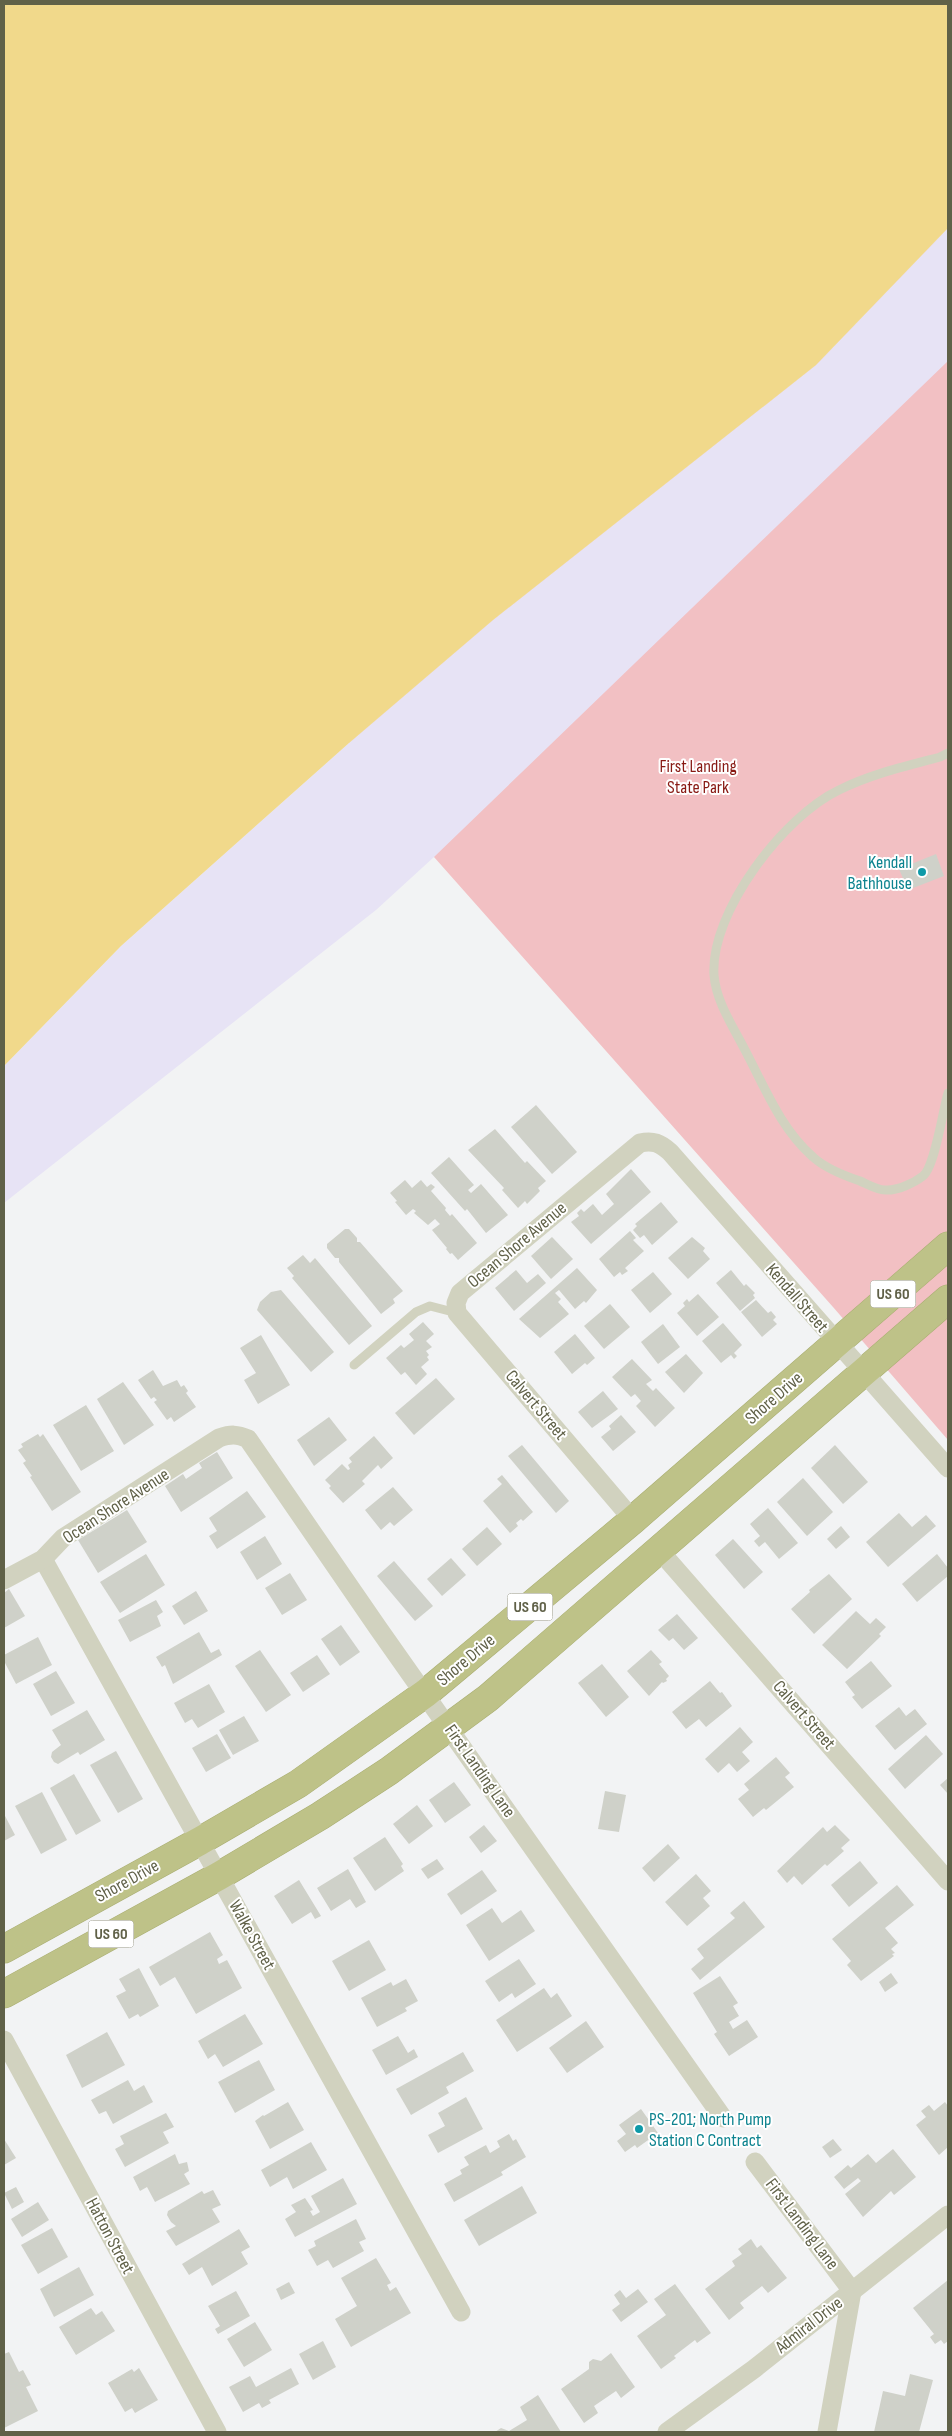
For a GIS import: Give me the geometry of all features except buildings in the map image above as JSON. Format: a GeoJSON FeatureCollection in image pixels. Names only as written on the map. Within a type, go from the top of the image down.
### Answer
{"type":"FeatureCollection","features":[{"type":"Feature","properties":{"kind":"highway","name":"Shore Drive"},"geometry":{"type":"LineString","coordinates":[[4,1949],[200,1841],[298,1784],[426,1694],[633,1520],[948,1246]]}},
{"type":"Feature","properties":{"kind":"highway","name":"US 60"},"geometry":{"type":"LineString","coordinates":[[4,1994],[219,1876],[330,1810],[389,1771],[488,1698],[948,1299]]}},
{"type":"Feature","properties":{"kind":"street","name":"Kendall Street"},"geometry":{"type":"LineString","coordinates":[[640,1143],[649,1140],[659,1143],[670,1152],[948,1468]]}},
{"type":"Feature","properties":{"kind":"street","name":"Ocean Shore Avenue"},"geometry":{"type":"LineString","coordinates":[[457,1313],[456,1303],[460,1293],[640,1143]]}},
{"type":"Feature","properties":{"kind":"street","name":"Calvert Street"},"geometry":{"type":"LineString","coordinates":[[457,1313],[633,1520]]}},
{"type":"Feature","properties":{"kind":"street","name":"Ocean Shore Avenue"},"geometry":{"type":"LineString","coordinates":[[4,1580],[43,1559],[63,1538],[219,1438],[229,1434]]}},
{"type":"Feature","properties":{"kind":"street","name":"First Landing Lane"},"geometry":{"type":"LineString","coordinates":[[229,1434],[238,1434],[248,1439],[258,1451],[378,1628],[449,1726],[723,2118]]}},
{"type":"Feature","properties":{"kind":"street","name":"Calvert Street"},"geometry":{"type":"LineString","coordinates":[[659,1550],[948,1881]]}},
{"type":"Feature","properties":{"kind":"street","name":"Walke Street"},"geometry":{"type":"LineString","coordinates":[[43,1559],[461,2312]]}},
{"type":"Feature","properties":{"kind":"street","name":"Hatton Street"},"geometry":{"type":"LineString","coordinates":[[4,2040],[216,2432]]}},
{"type":"Feature","properties":{"kind":"street","name":"First Landing Lane"},"geometry":{"type":"LineString","coordinates":[[755,2162],[852,2291]]}},
{"type":"Feature","properties":{"kind":"street","name":"Admiral Drive"},"geometry":{"type":"LineString","coordinates":[[667,2432],[754,2369],[948,2215]]}},
{"type":"Feature","properties":{"kind":"street"},"geometry":{"type":"LineString","coordinates":[[827,2432],[852,2291]]}},
{"type":"Feature","properties":{"kind":"lane"},"geometry":{"type":"LineString","coordinates":[[948,753],[940,757],[875,774],[837,790],[800,817],[766,853],[736,897],[719,936],[714,975],[724,1008],[768,1096],[782,1119],[814,1158],[847,1177],[884,1191],[908,1184],[925,1174],[936,1148],[948,1093]]}},
{"type":"Feature","properties":{"kind":"lane"},"geometry":{"type":"LineString","coordinates":[[354,1365],[416,1312],[430,1306],[457,1313]]}},
{"type":"Feature","properties":{"kind":"green space","name":"First Landing State Park"},"geometry":{"type":"Polygon","coordinates":[[[948,228],[948,1440],[833,1307],[434,857],[349,743],[493,620],[816,365],[948,228]]]}},
{"type":"Feature","properties":{"kind":"sand"},"geometry":{"type":"Polygon","coordinates":[[[948,228],[948,361],[434,857],[376,910],[4,1203],[4,1066],[121,946],[349,743],[493,620],[816,365],[948,228]]]}},
{"type":"Feature","properties":{"kind":"shaded area"},"geometry":{"type":"Polygon","coordinates":[[[4,4],[948,4],[948,228],[816,365],[493,620],[349,743],[121,946],[4,1066],[4,4]]]}},
{"type":"Feature","properties":{"kind":"place","name":"Kendall Bathhouse"},"geometry":{"type":"Point","coordinates":[922,872]}},
{"type":"Feature","properties":{"kind":"place","name":"PS-201; North Pump Station C Contract"},"geometry":{"type":"Point","coordinates":[639,2129]}}]}
